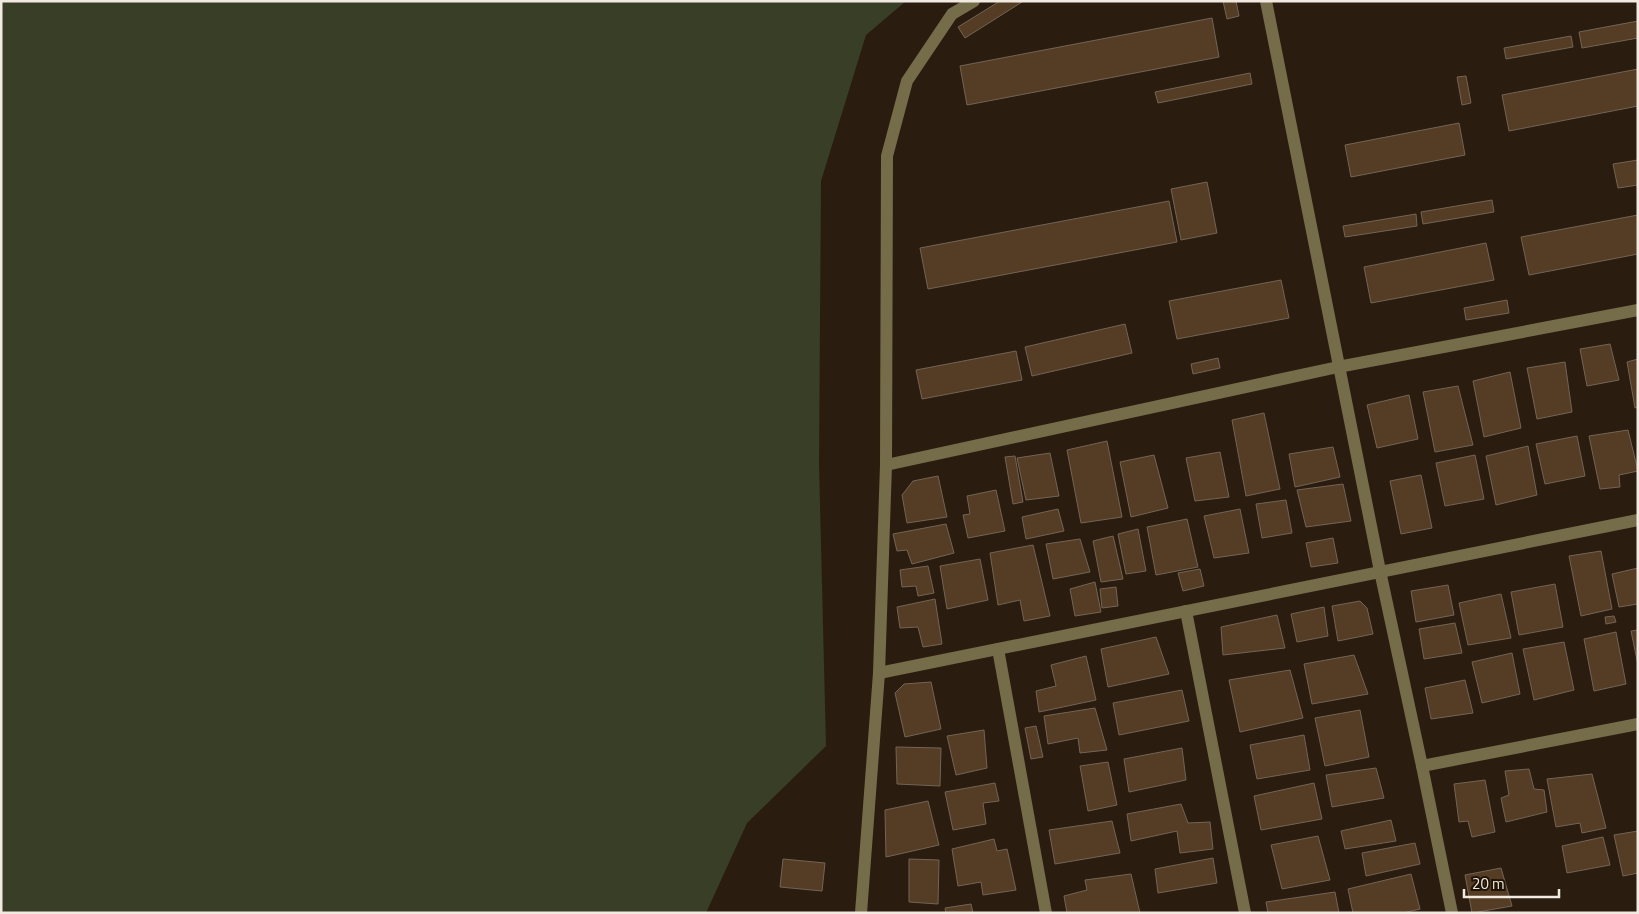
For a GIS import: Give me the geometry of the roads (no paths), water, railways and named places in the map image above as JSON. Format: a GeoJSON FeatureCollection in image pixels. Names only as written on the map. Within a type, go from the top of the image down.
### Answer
{"type":"FeatureCollection","features":[{"type":"Feature","properties":{"kind":"street"},"geometry":{"type":"LineString","coordinates":[[861,913],[879,673],[886,465],[887,156],[907,81],[952,14],[974,1]]}},
{"type":"Feature","properties":{"kind":"street"},"geometry":{"type":"LineString","coordinates":[[1266,1],[1338,367],[1452,913]]}},
{"type":"Feature","properties":{"kind":"street"},"geometry":{"type":"LineString","coordinates":[[886,465],[1338,367],[1638,310]]}},
{"type":"Feature","properties":{"kind":"street"},"geometry":{"type":"LineString","coordinates":[[879,673],[1638,520]]}},
{"type":"Feature","properties":{"kind":"street"},"geometry":{"type":"LineString","coordinates":[[1186,611],[1245,913]]}},
{"type":"Feature","properties":{"kind":"street"},"geometry":{"type":"LineString","coordinates":[[998,649],[1046,913]]}},
{"type":"Feature","properties":{"kind":"street"},"geometry":{"type":"LineString","coordinates":[[1422,766],[1638,724]]}}]}
